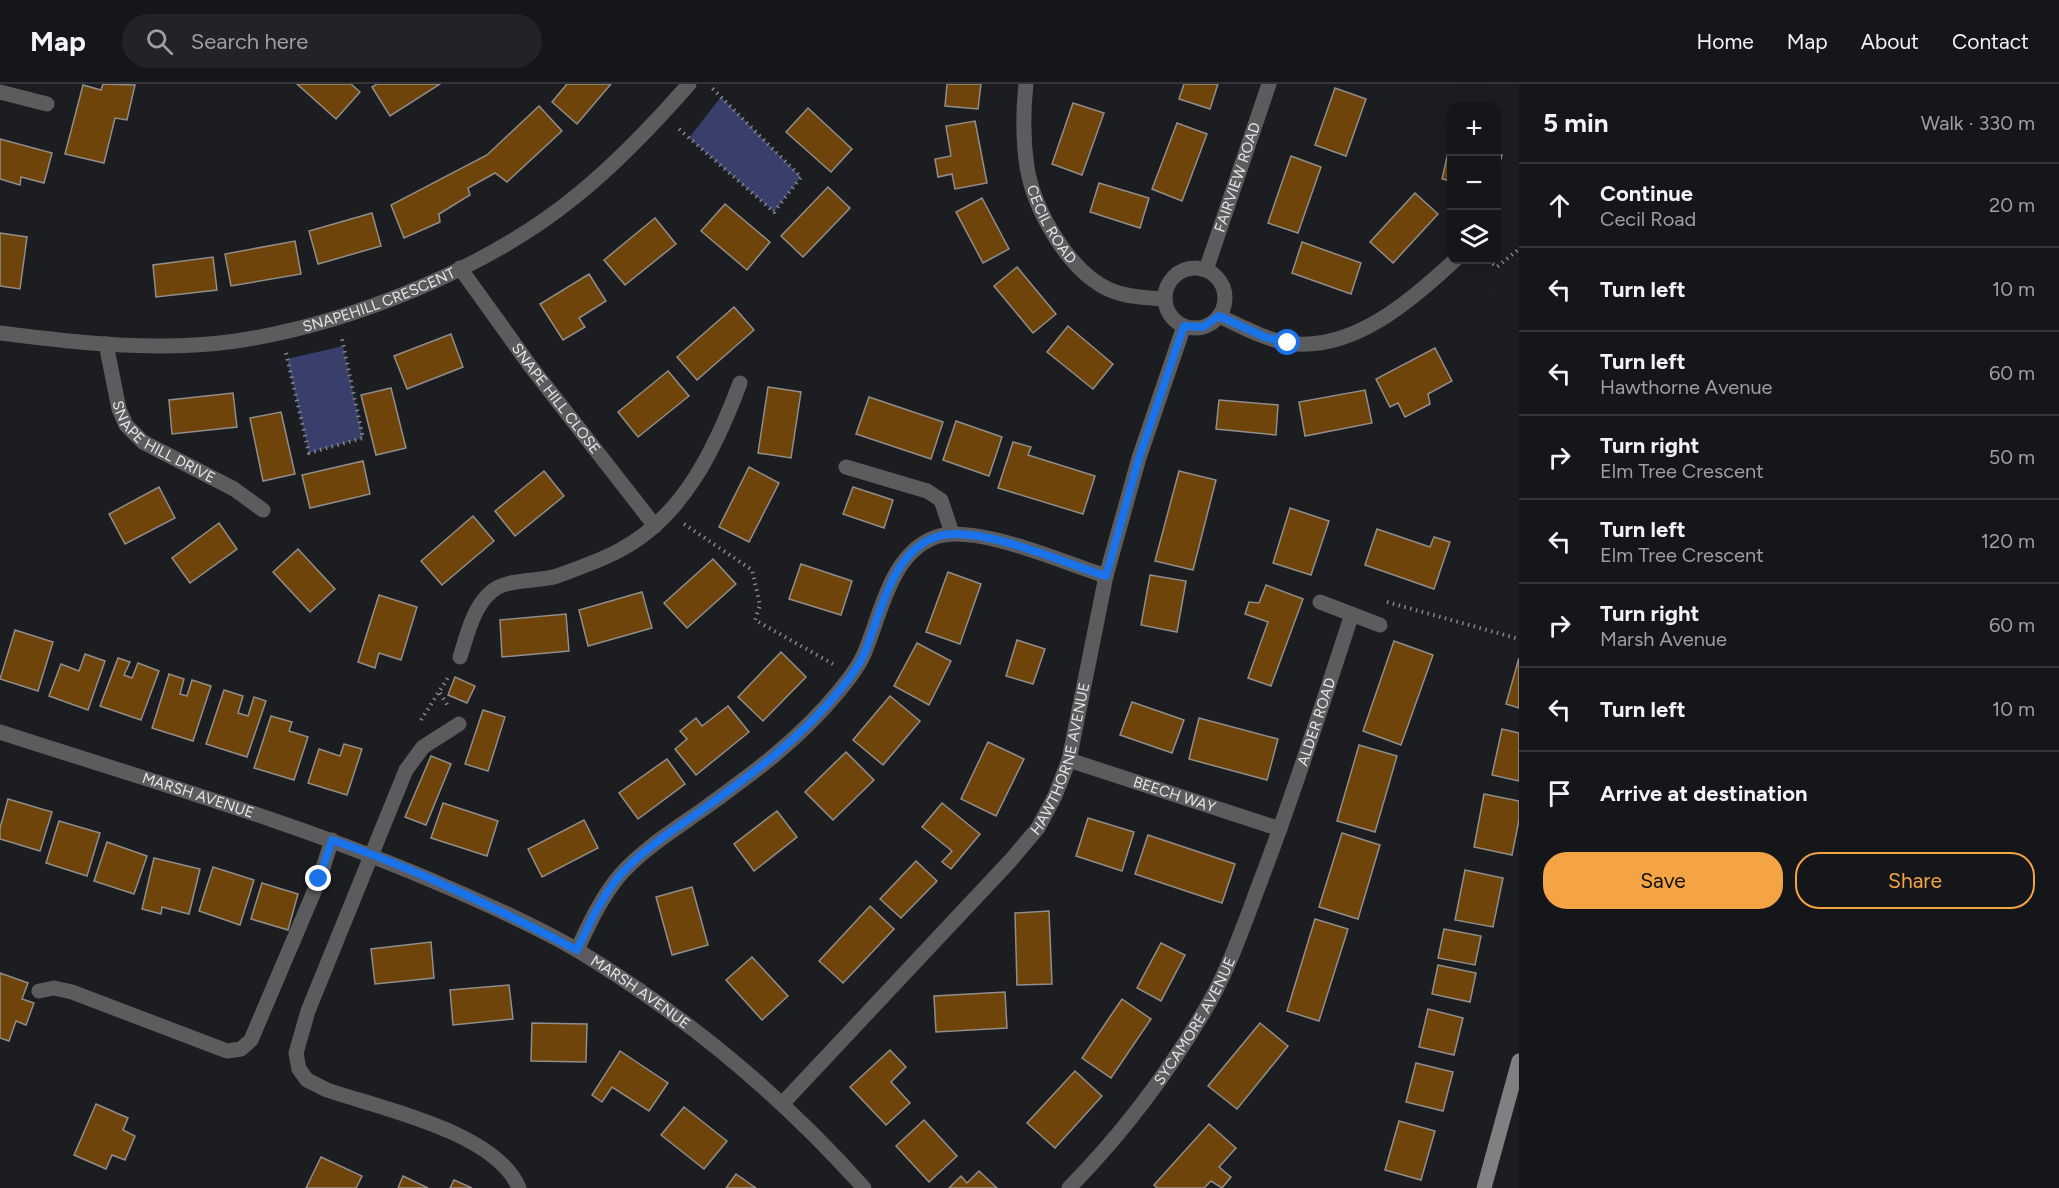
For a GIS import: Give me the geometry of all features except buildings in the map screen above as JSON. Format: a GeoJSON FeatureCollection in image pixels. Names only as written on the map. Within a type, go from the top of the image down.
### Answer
{"type":"FeatureCollection","features":[{"type":"Feature","properties":{"kind":"main road"},"geometry":{"type":"LineString","coordinates":[[1485,1188],[1519,1061]]}},
{"type":"Feature","properties":{"kind":"street","name":"SNAPEHILL CRESCENT"},"geometry":{"type":"LineString","coordinates":[[0,333],[106,344],[190,344],[234,341],[281,332],[388,300],[460,268],[518,236],[574,198],[610,167],[662,115],[689,84]]}},
{"type":"Feature","properties":{"kind":"street","name":"CECIL ROAD"},"geometry":{"type":"LineString","coordinates":[[1026,84],[1023,113],[1027,168],[1044,216],[1065,251],[1090,278],[1110,290],[1140,297],[1165,299]]}},
{"type":"Feature","properties":{"kind":"street","name":"FAIRVIEW ROAD"},"geometry":{"type":"LineString","coordinates":[[1206,270],[1269,84]]}},
{"type":"Feature","properties":{"kind":"street"},"geometry":{"type":"LineString","coordinates":[[0,92],[47,104]]}},
{"type":"Feature","properties":{"kind":"street"},"geometry":{"type":"LineString","coordinates":[[1219,316],[1265,337],[1288,343],[1312,344],[1345,335],[1376,321],[1406,302],[1450,264]]}},
{"type":"Feature","properties":{"kind":"street","name":"SNAPE HILL CLOSE"},"geometry":{"type":"LineString","coordinates":[[460,268],[531,367],[655,526]]}},
{"type":"Feature","properties":{"kind":"street"},"geometry":{"type":"LineString","coordinates":[[1197,268],[1214,275],[1224,290],[1225,299],[1219,316],[1203,327],[1184,326],[1170,315],[1165,299],[1166,289],[1178,273],[1197,268]]}},
{"type":"Feature","properties":{"kind":"street","name":"HAWTHORNE AVENUE"},"geometry":{"type":"LineString","coordinates":[[782,1104],[1011,860],[1038,828],[1055,796],[1069,760],[1106,576],[1139,458],[1184,326]]}},
{"type":"Feature","properties":{"kind":"street","name":"SNAPE HILL DRIVE"},"geometry":{"type":"LineString","coordinates":[[106,344],[119,409],[126,425],[143,442],[234,489],[263,510]]}},
{"type":"Feature","properties":{"kind":"street"},"geometry":{"type":"LineString","coordinates":[[460,657],[480,604],[492,590],[506,585],[551,578],[589,565],[622,550],[655,526],[682,497],[702,467],[740,383]]}},
{"type":"Feature","properties":{"kind":"street"},"geometry":{"type":"LineString","coordinates":[[846,467],[927,491],[940,500],[952,533]]}},
{"type":"Feature","properties":{"kind":"street"},"geometry":{"type":"LineString","coordinates":[[577,950],[600,902],[621,875],[645,851],[774,759],[817,718],[852,675],[864,655],[897,571],[914,551],[933,538],[952,533],[978,535],[1106,576]]}},
{"type":"Feature","properties":{"kind":"street"},"geometry":{"type":"LineString","coordinates":[[1320,602],[1380,625]]}},
{"type":"Feature","properties":{"kind":"street","name":"ALDER ROAD"},"geometry":{"type":"LineString","coordinates":[[1280,829],[1352,614]]}},
{"type":"Feature","properties":{"kind":"street"},"geometry":{"type":"LineString","coordinates":[[459,724],[423,747],[406,770],[370,853],[308,1011],[296,1053],[299,1069],[307,1080],[327,1090],[462,1135],[493,1155],[519,1188]]}},
{"type":"Feature","properties":{"kind":"street","name":"MARSH AVENUE"},"geometry":{"type":"LineString","coordinates":[[0,732],[370,853],[494,908],[577,950],[705,1040],[782,1104],[864,1188]]}},
{"type":"Feature","properties":{"kind":"street","name":"BEECH WAY"},"geometry":{"type":"LineString","coordinates":[[1069,760],[1280,829]]}},
{"type":"Feature","properties":{"kind":"street","name":"SYCAMORE AVENUE"},"geometry":{"type":"LineString","coordinates":[[1069,1188],[1135,1115],[1175,1058],[1210,1001],[1240,935],[1280,829]]}},
{"type":"Feature","properties":{"kind":"street"},"geometry":{"type":"LineString","coordinates":[[39,991],[54,988],[72,992],[227,1051],[241,1048],[251,1040],[319,879],[332,840]]}},
{"type":"Feature","properties":{"kind":"path"},"geometry":{"type":"LineString","coordinates":[[662,115],[774,212],[801,177],[708,84]]}},
{"type":"Feature","properties":{"kind":"path"},"geometry":{"type":"LineString","coordinates":[[1501,264],[1519,249]]}},
{"type":"Feature","properties":{"kind":"path"},"geometry":{"type":"LineString","coordinates":[[281,332],[309,453],[363,438],[337,317]]}},
{"type":"Feature","properties":{"kind":"path"},"geometry":{"type":"LineString","coordinates":[[655,526],[683,523],[752,570],[760,605],[755,620],[852,675]]}},
{"type":"Feature","properties":{"kind":"path"},"geometry":{"type":"LineString","coordinates":[[1380,625],[1386,601],[1519,639]]}},
{"type":"Feature","properties":{"kind":"path"},"geometry":{"type":"LineString","coordinates":[[423,747],[408,737],[440,693],[460,657]]}},
{"type":"Feature","properties":{"kind":"shaded area"},"geometry":{"type":"Polygon","coordinates":[[[721,97],[801,177],[774,212],[689,138],[721,97]]]}},
{"type":"Feature","properties":{"kind":"shaded area"},"geometry":{"type":"Polygon","coordinates":[[[343,346],[363,438],[309,453],[287,359],[343,346]]]}},
{"type":"Feature","properties":{"kind":"route"},"geometry":{"type":"LineString","coordinates":[[319,879],[332,840],[370,853],[494,908],[577,950],[600,902],[621,875],[645,851],[774,759],[817,718],[852,675],[864,655],[879,610],[897,571],[914,551],[933,538],[952,533],[978,535],[1106,576],[1139,458],[1184,326],[1203,327],[1212,323],[1219,316],[1265,337],[1288,343]]}}]}
